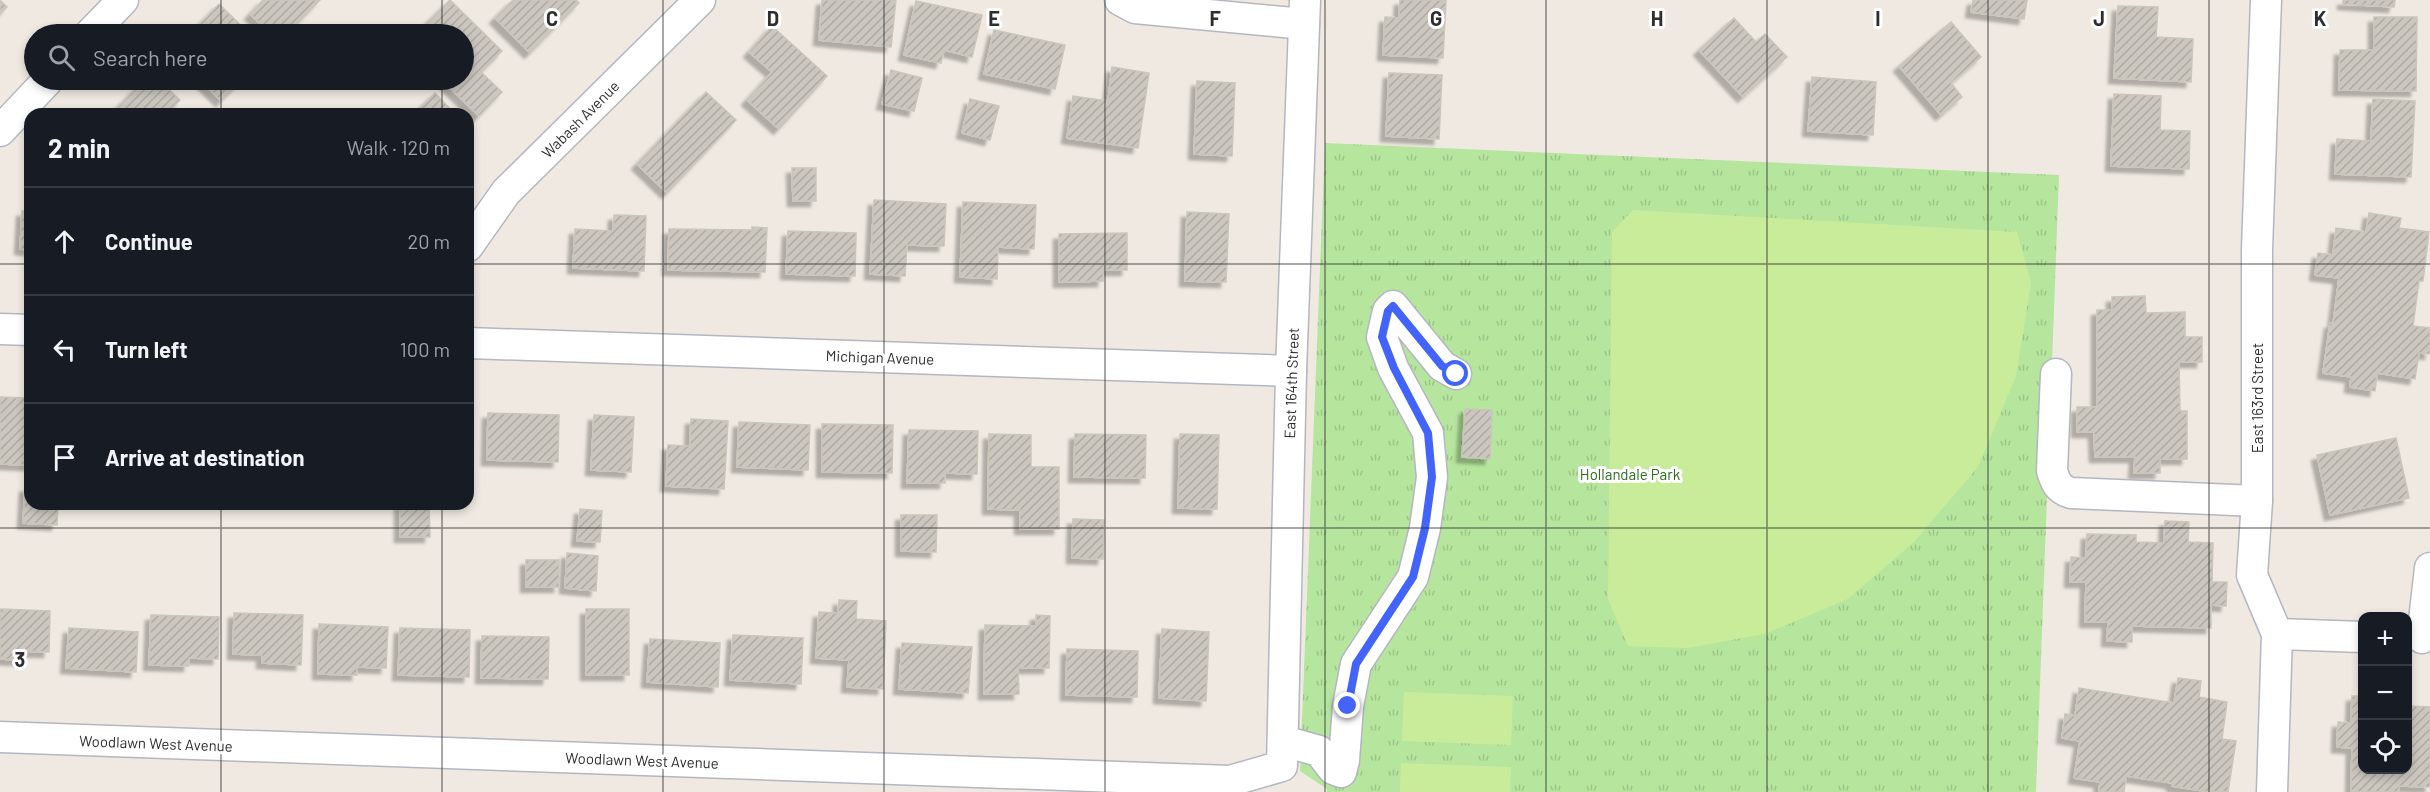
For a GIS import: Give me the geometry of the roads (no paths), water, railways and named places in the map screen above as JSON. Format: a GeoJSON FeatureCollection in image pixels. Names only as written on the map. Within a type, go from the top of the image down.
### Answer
{"type":"FeatureCollection","features":[{"type":"Feature","properties":{"kind":"street"},"geometry":{"type":"LineString","coordinates":[[100,24],[123,0]]}},
{"type":"Feature","properties":{"kind":"street","name":"Wabash Avenue"},"geometry":{"type":"LineString","coordinates":[[474,237],[506,192],[700,0]]}},
{"type":"Feature","properties":{"kind":"street"},"geometry":{"type":"LineString","coordinates":[[1120,0],[1135,8],[1304,12]]}},
{"type":"Feature","properties":{"kind":"street","name":"East 163rd Street"},"geometry":{"type":"LineString","coordinates":[[2266,0],[2257,249],[2257,501],[2252,575],[2277,634],[2272,792]]}},
{"type":"Feature","properties":{"kind":"street","name":"East 164th Street"},"geometry":{"type":"LineString","coordinates":[[1283,754],[1291,371],[1304,12]]}},
{"type":"Feature","properties":{"kind":"street"},"geometry":{"type":"LineString","coordinates":[[0,131],[39,90]]}},
{"type":"Feature","properties":{"kind":"street"},"geometry":{"type":"LineString","coordinates":[[1283,754],[1319,751],[1333,770],[1341,772],[1348,706],[1356,664],[1413,577],[1423,538],[1432,477],[1428,433],[1394,368],[1382,337],[1388,311],[1393,306],[1442,366],[1456,374]]}},
{"type":"Feature","properties":{"kind":"street"},"geometry":{"type":"LineString","coordinates":[[0,329],[24,330]]}},
{"type":"Feature","properties":{"kind":"street","name":"Michigan Avenue"},"geometry":{"type":"LineString","coordinates":[[474,343],[1291,371]]}},
{"type":"Feature","properties":{"kind":"street"},"geometry":{"type":"LineString","coordinates":[[2056,374],[2052,471],[2055,482],[2061,490],[2070,494],[2257,501]]}},
{"type":"Feature","properties":{"kind":"street"},"geometry":{"type":"LineString","coordinates":[[2420,638],[2430,568]]}},
{"type":"Feature","properties":{"kind":"street"},"geometry":{"type":"LineString","coordinates":[[2277,634],[2358,637]]}},
{"type":"Feature","properties":{"kind":"street","name":"Woodlawn West Avenue"},"geometry":{"type":"LineString","coordinates":[[0,737],[1230,781],[1283,754]]}},
{"type":"Feature","properties":{"kind":"park label","name":"Hollandale Park"},"geometry":{"type":"Point","coordinates":[1630,474]}}]}
